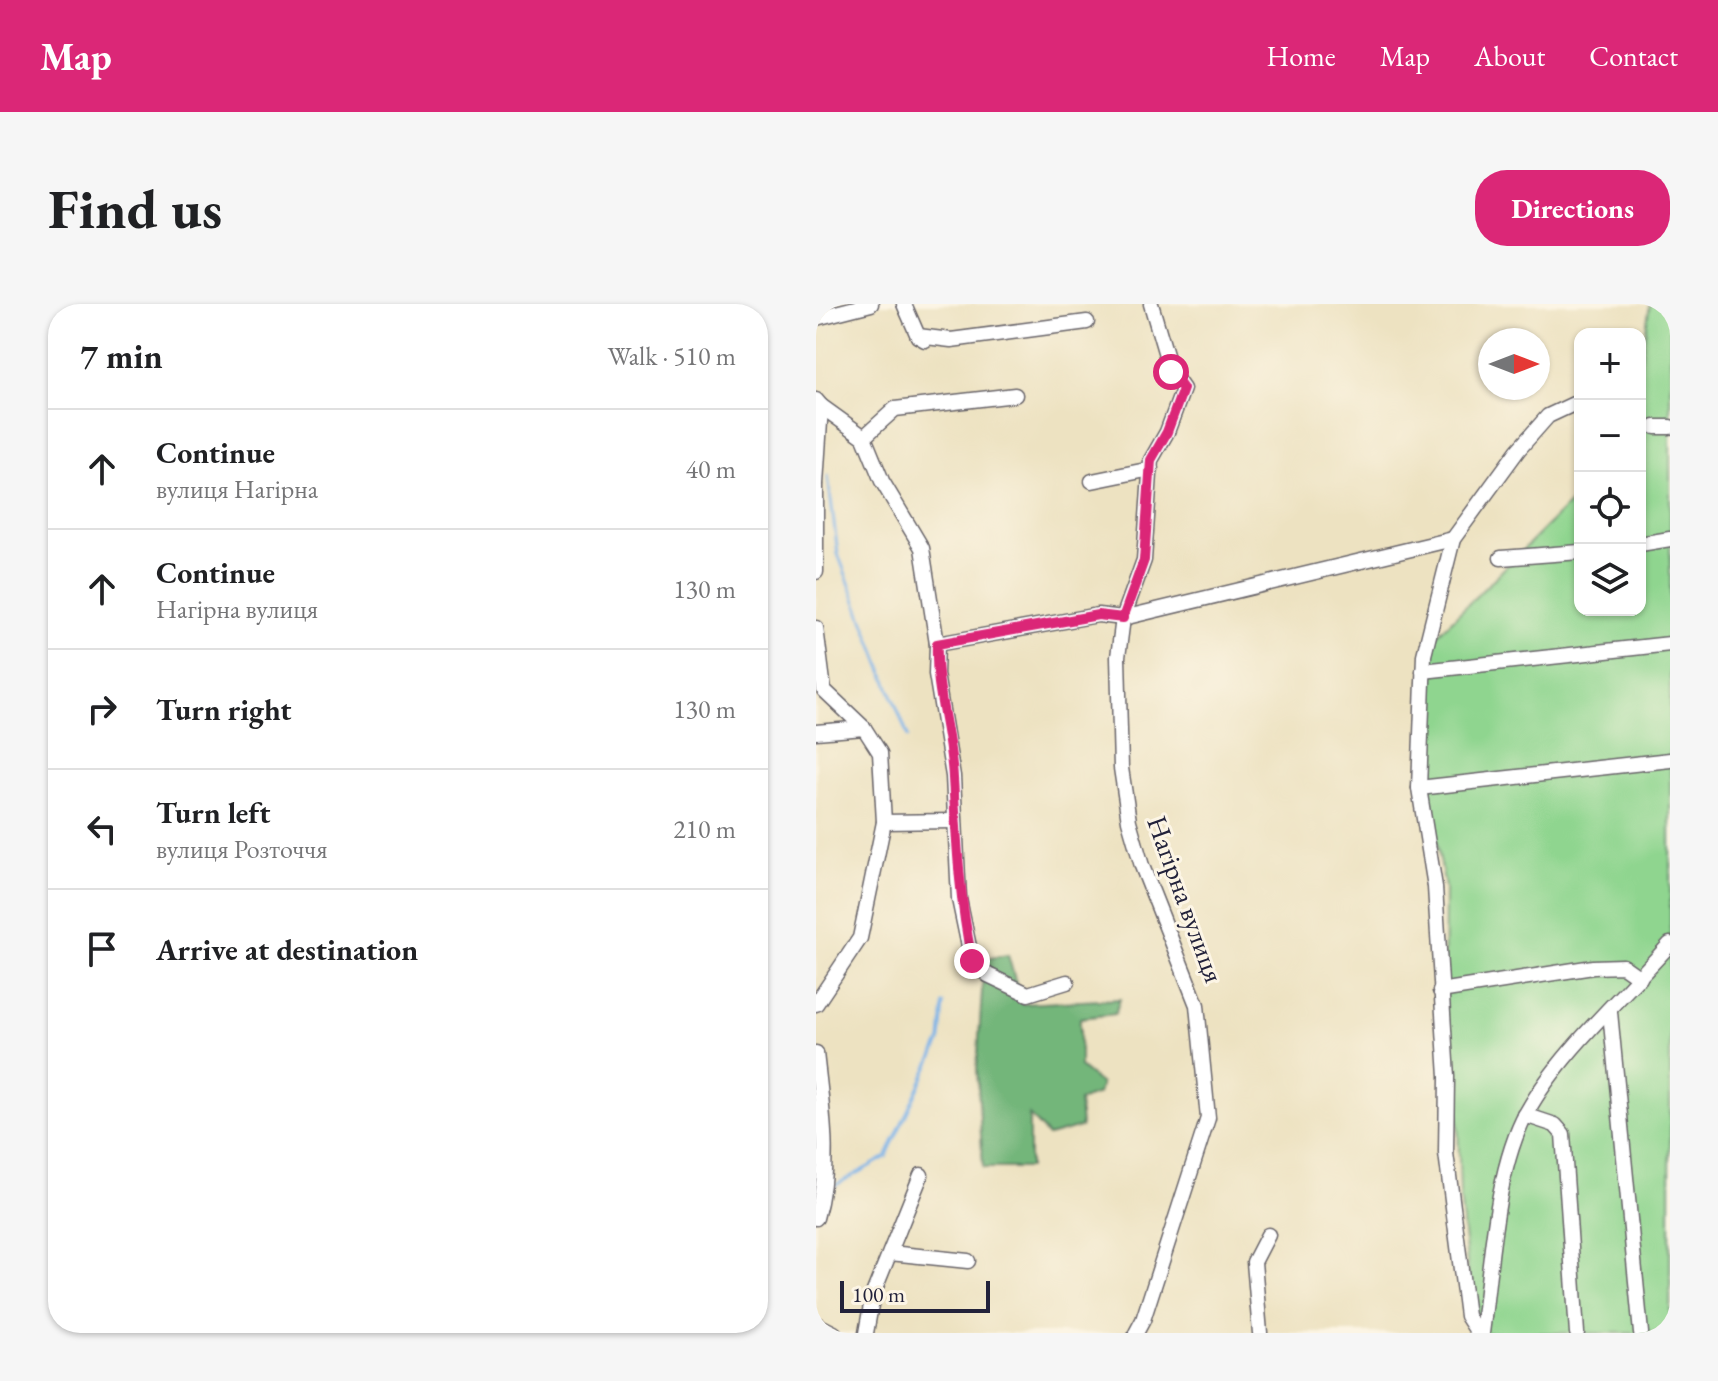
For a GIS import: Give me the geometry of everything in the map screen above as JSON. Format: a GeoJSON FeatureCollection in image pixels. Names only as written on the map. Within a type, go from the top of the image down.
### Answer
{"type":"FeatureCollection","features":[{"type":"Feature","properties":{"kind":"street"},"geometry":{"type":"LineString","coordinates":[[816,318],[871,304]]}},
{"type":"Feature","properties":{"kind":"street"},"geometry":{"type":"LineString","coordinates":[[904,304],[918,336],[947,344],[1087,322]]}},
{"type":"Feature","properties":{"kind":"street","name":"Нагірна вулиця"},"geometry":{"type":"LineString","coordinates":[[1136,1333],[1143,1320],[1208,1118],[1197,1005],[1147,880],[1129,821],[1121,768],[1118,673],[1123,618],[1144,560],[1151,460],[1167,432],[1183,389],[1171,372],[1151,304]]}},
{"type":"Feature","properties":{"kind":"street"},"geometry":{"type":"LineString","coordinates":[[864,437],[895,409],[1015,395]]}},
{"type":"Feature","properties":{"kind":"street"},"geometry":{"type":"LineString","coordinates":[[818,403],[864,437],[882,481],[922,548],[937,644],[936,674],[953,776],[959,899],[972,961],[988,975],[1028,994],[1067,982]]}},
{"type":"Feature","properties":{"kind":"street"},"geometry":{"type":"LineString","coordinates":[[816,572],[818,403]]}},
{"type":"Feature","properties":{"kind":"street"},"geometry":{"type":"LineString","coordinates":[[1480,1333],[1467,1316],[1446,1153],[1447,1077],[1435,887],[1419,788],[1425,646],[1453,539],[1518,450],[1548,416],[1574,404]]}},
{"type":"Feature","properties":{"kind":"street"},"geometry":{"type":"LineString","coordinates":[[1092,481],[1151,469]]}},
{"type":"Feature","properties":{"kind":"street"},"geometry":{"type":"LineString","coordinates":[[937,644],[1098,615],[1123,618],[1453,539]]}},
{"type":"Feature","properties":{"kind":"street"},"geometry":{"type":"LineString","coordinates":[[1646,543],[1670,539]]}},
{"type":"Feature","properties":{"kind":"street"},"geometry":{"type":"LineString","coordinates":[[1501,558],[1574,552]]}},
{"type":"Feature","properties":{"kind":"street"},"geometry":{"type":"LineString","coordinates":[[816,628],[824,690],[864,728],[880,753],[884,822],[860,938],[816,1004]]}},
{"type":"Feature","properties":{"kind":"street"},"geometry":{"type":"LineString","coordinates":[[1423,671],[1670,644]]}},
{"type":"Feature","properties":{"kind":"street"},"geometry":{"type":"LineString","coordinates":[[816,732],[864,728]]}},
{"type":"Feature","properties":{"kind":"street"},"geometry":{"type":"LineString","coordinates":[[1419,788],[1670,760]]}},
{"type":"Feature","properties":{"kind":"street"},"geometry":{"type":"LineString","coordinates":[[884,822],[953,821]]}},
{"type":"Feature","properties":{"kind":"street"},"geometry":{"type":"LineString","coordinates":[[1480,1333],[1503,1183],[1525,1115],[1564,1060],[1670,944]]}},
{"type":"Feature","properties":{"kind":"street"},"geometry":{"type":"LineString","coordinates":[[1440,991],[1605,966],[1625,966],[1640,978]]}},
{"type":"Feature","properties":{"kind":"street"},"geometry":{"type":"LineString","coordinates":[[1610,1012],[1641,1333]]}},
{"type":"Feature","properties":{"kind":"street"},"geometry":{"type":"LineString","coordinates":[[816,1053],[825,1133],[816,1218]]}},
{"type":"Feature","properties":{"kind":"street"},"geometry":{"type":"LineString","coordinates":[[1525,1115],[1555,1125],[1563,1134],[1577,1333]]}},
{"type":"Feature","properties":{"kind":"street"},"geometry":{"type":"LineString","coordinates":[[866,1333],[873,1294],[921,1175]]}},
{"type":"Feature","properties":{"kind":"street"},"geometry":{"type":"LineString","coordinates":[[1260,1333],[1254,1262],[1268,1235]]}},
{"type":"Feature","properties":{"kind":"street"},"geometry":{"type":"LineString","coordinates":[[890,1253],[968,1261]]}},
{"type":"Feature","properties":{"kind":"street"},"geometry":{"type":"LineString","coordinates":[[816,1324],[834,1333]]}},
{"type":"Feature","properties":{"kind":"green space"},"geometry":{"type":"Polygon","coordinates":[[[1650,304],[1670,304],[1670,1333],[1486,1333],[1471,1301],[1460,1194],[1457,1080],[1444,1024],[1445,888],[1427,786],[1430,642],[1574,499],[1574,616],[1646,616],[1646,328],[1650,304]]]}},
{"type":"Feature","properties":{"kind":"green space"},"geometry":{"type":"Polygon","coordinates":[[[1008,955],[1022,1004],[1120,999],[1115,1014],[1080,1018],[1080,1067],[1101,1084],[1098,1094],[1079,1101],[1081,1127],[1048,1136],[1029,1115],[1029,1168],[983,1168],[977,1069],[984,959],[1008,955]]]}},
{"type":"Feature","properties":{"kind":"waterway"},"geometry":{"type":"LineString","coordinates":[[828,476],[838,554],[908,737]]}},
{"type":"Feature","properties":{"kind":"waterway"},"geometry":{"type":"LineString","coordinates":[[834,1186],[886,1157],[941,1040],[944,1004]]}},
{"type":"Feature","properties":{"kind":"route"},"geometry":{"type":"LineString","coordinates":[[972,961],[959,899],[953,776],[936,674],[937,644],[1098,615],[1123,618],[1144,560],[1151,460],[1167,432],[1183,389],[1181,382],[1171,372]]}}]}
